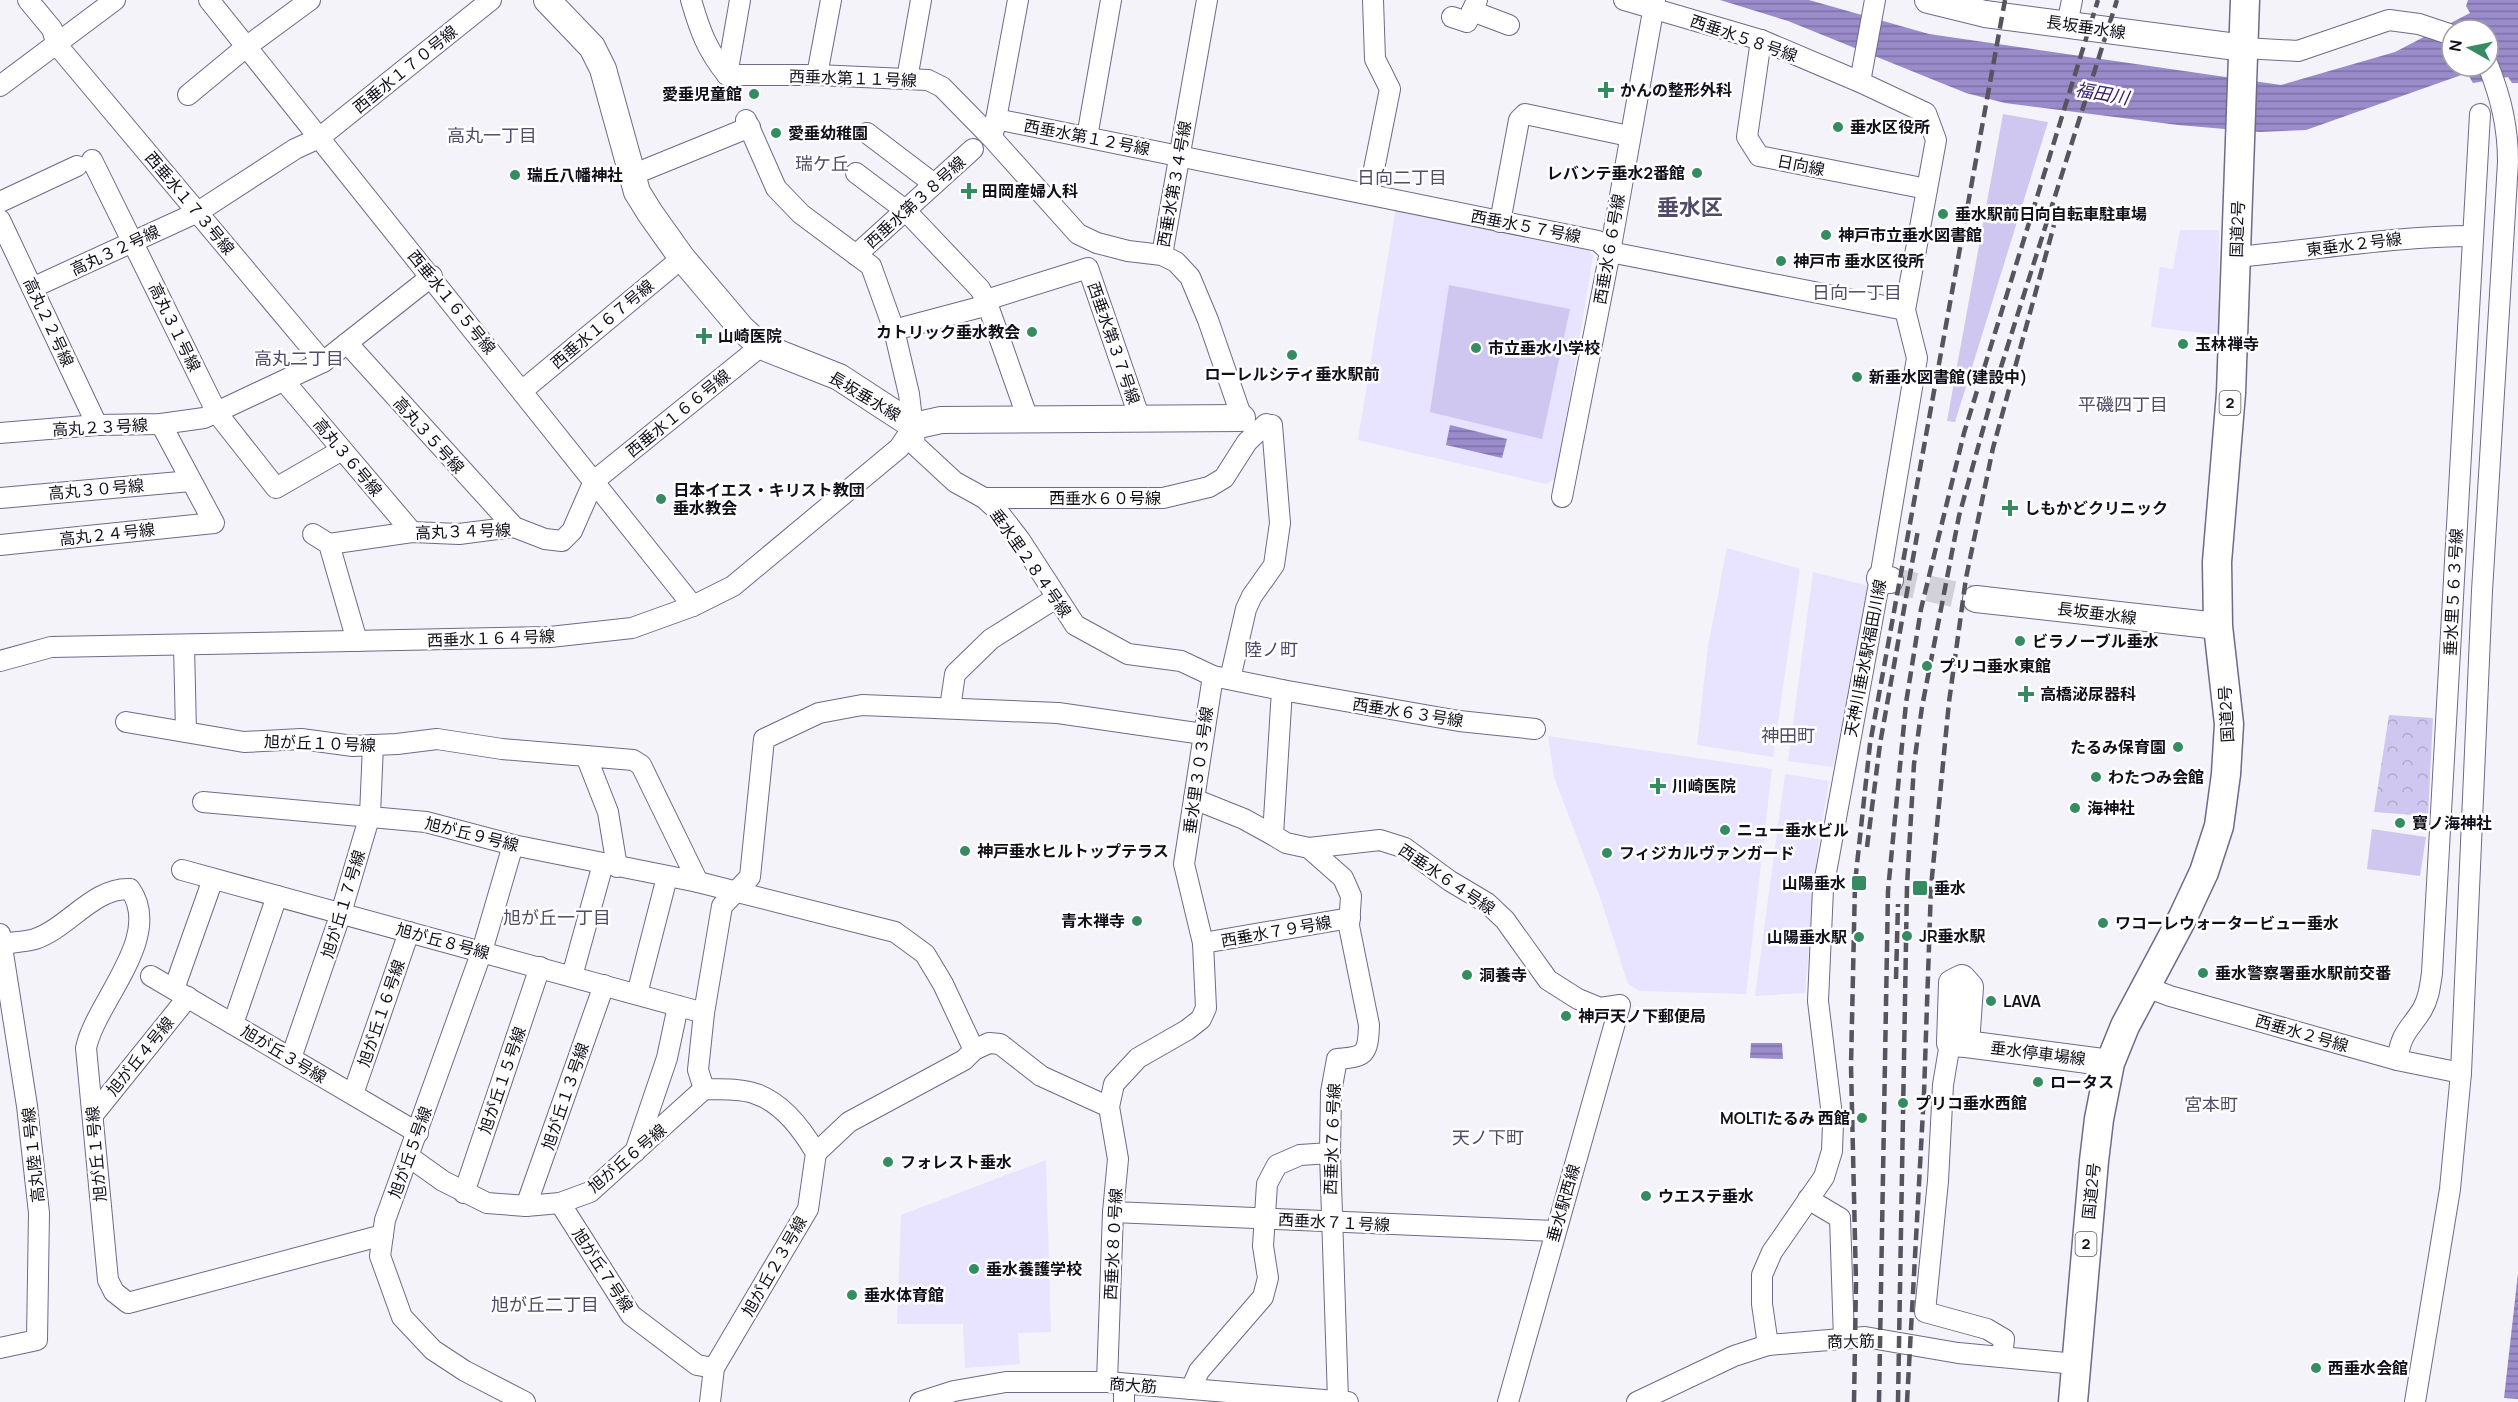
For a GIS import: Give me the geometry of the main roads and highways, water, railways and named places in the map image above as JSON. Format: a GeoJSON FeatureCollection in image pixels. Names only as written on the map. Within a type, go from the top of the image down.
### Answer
{"type":"FeatureCollection","features":[{"type":"Feature","properties":{"kind":"highway","name":"国道2号"},"geometry":{"type":"LineString","coordinates":[[2073,1402],[2094,1161],[2099,1119],[2110,1063],[2125,1026],[2184,917],[2204,872],[2219,826],[2226,774],[2229,724],[2218,626],[2217,562],[2230,393],[2245,0]]}},
{"type":"Feature","properties":{"kind":"main road","name":"長坂垂水線"},"geometry":{"type":"LineString","coordinates":[[547,0],[592,47],[603,69],[637,192],[682,258],[742,329],[761,346],[838,377],[914,426],[941,420],[1140,419],[1260,422]]}},
{"type":"Feature","properties":{"kind":"main road","name":"長坂垂水線"},"geometry":{"type":"LineString","coordinates":[[1928,0],[1986,7],[2244,60]]}},
{"type":"Feature","properties":{"kind":"main road","name":"長坂垂水線"},"geometry":{"type":"LineString","coordinates":[[1976,599],[2218,626]]}},
{"type":"Feature","properties":{"kind":"main road","name":"垂水停車場線"},"geometry":{"type":"LineString","coordinates":[[1958,1043],[2110,1063]]}},
{"type":"Feature","properties":{"kind":"water","name":"福田川"},"geometry":{"type":"Polygon","coordinates":[[[1720,0],[1809,0],[1929,34],[2281,85],[2395,52],[2440,29],[2440,78],[2453,78],[2306,130],[2260,132],[2178,125],[2005,103],[1966,93],[1788,21],[1720,0]]]}},
{"type":"Feature","properties":{"kind":"water"},"geometry":{"type":"Polygon","coordinates":[[[2468,0],[2518,0],[2518,83],[2512,83],[2508,77],[2473,83],[2470,78],[2500,78],[2500,18],[2460,18],[2470,13],[2466,6],[2468,0]]]}},
{"type":"Feature","properties":{"kind":"water"},"geometry":{"type":"Polygon","coordinates":[[[1450,425],[1507,439],[1502,458],[1446,445],[1450,425]]]}},
{"type":"Feature","properties":{"kind":"water"},"geometry":{"type":"Polygon","coordinates":[[[1751,1043],[1782,1043],[1783,1059],[1750,1058],[1751,1043]]]}},
{"type":"Feature","properties":{"kind":"water"},"geometry":{"type":"Polygon","coordinates":[[[2518,1273],[2518,1399],[2504,1398],[2518,1273]]]}},
{"type":"Feature","properties":{"kind":"tunnel"},"geometry":{"type":"LineString","coordinates":[[1890,580],[1976,599]]}},
{"type":"Feature","properties":{"kind":"railway"},"geometry":{"type":"LineString","coordinates":[[1854,1402],[1856,1283],[1851,1066],[1855,883],[1870,744],[2005,0]]}},
{"type":"Feature","properties":{"kind":"railway"},"geometry":{"type":"LineString","coordinates":[[1879,1402],[1888,891],[1906,703],[1921,609],[1964,433],[2098,0]]}},
{"type":"Feature","properties":{"kind":"railway"},"geometry":{"type":"LineString","coordinates":[[1898,1402],[1907,886],[1914,764],[1922,707],[1959,516],[1995,386],[2117,0]]}},
{"type":"Feature","properties":{"kind":"railway"},"geometry":{"type":"LineString","coordinates":[[1907,1402],[1924,1093],[1931,887],[1949,702],[1966,578],[1993,448],[2054,225]]}},
{"type":"Feature","properties":{"kind":"railway"},"geometry":{"type":"LineString","coordinates":[[1867,847],[1880,744],[1918,530]]}},
{"type":"Feature","properties":{"kind":"railway"},"geometry":{"type":"LineString","coordinates":[[1896,979],[1898,904]]}},
{"type":"Feature","properties":{"kind":"place","name":"かんの整形外科"},"geometry":{"type":"Point","coordinates":[1606,90]}},
{"type":"Feature","properties":{"kind":"place","name":"愛垂児童館"},"geometry":{"type":"Point","coordinates":[754,94]}},
{"type":"Feature","properties":{"kind":"place","name":"垂水区役所"},"geometry":{"type":"Point","coordinates":[1838,127]}},
{"type":"Feature","properties":{"kind":"place","name":"愛垂幼稚園"},"geometry":{"type":"Point","coordinates":[776,133]}},
{"type":"Feature","properties":{"kind":"place","name":"レバンテ垂水2番館"},"geometry":{"type":"Point","coordinates":[1697,173]}},
{"type":"Feature","properties":{"kind":"place","name":"瑞丘八幡神社"},"geometry":{"type":"Point","coordinates":[515,175]}},
{"type":"Feature","properties":{"kind":"place","name":"田岡産婦人科"},"geometry":{"type":"Point","coordinates":[969,191]}},
{"type":"Feature","properties":{"kind":"place","name":"垂水駅前日向自転車駐車場"},"geometry":{"type":"Point","coordinates":[1943,214]}},
{"type":"Feature","properties":{"kind":"place","name":"神戸市立垂水図書館"},"geometry":{"type":"Point","coordinates":[1826,235]}},
{"type":"Feature","properties":{"kind":"place","name":"神戸市 垂水区役所"},"geometry":{"type":"Point","coordinates":[1781,261]}},
{"type":"Feature","properties":{"kind":"place","name":"カトリック垂水教会"},"geometry":{"type":"Point","coordinates":[1032,332]}},
{"type":"Feature","properties":{"kind":"place","name":"山崎医院"},"geometry":{"type":"Point","coordinates":[704,336]}},
{"type":"Feature","properties":{"kind":"place","name":"玉林禅寺"},"geometry":{"type":"Point","coordinates":[2183,344]}},
{"type":"Feature","properties":{"kind":"place","name":"市立垂水小学校"},"geometry":{"type":"Point","coordinates":[1476,348]}},
{"type":"Feature","properties":{"kind":"place","name":"ローレルシティ垂水駅前"},"geometry":{"type":"Point","coordinates":[1292,355]}},
{"type":"Feature","properties":{"kind":"place","name":"新垂水図書館(建設中)"},"geometry":{"type":"Point","coordinates":[1857,377]}},
{"type":"Feature","properties":{"kind":"place","name":"日本イエス・キリスト教団 垂水教会"},"geometry":{"type":"Point","coordinates":[661,499]}},
{"type":"Feature","properties":{"kind":"place","name":"しもかどクリニック"},"geometry":{"type":"Point","coordinates":[2010,508]}},
{"type":"Feature","properties":{"kind":"place","name":"ビラノーブル垂水"},"geometry":{"type":"Point","coordinates":[2020,641]}},
{"type":"Feature","properties":{"kind":"place","name":"プリコ垂水東館"},"geometry":{"type":"Point","coordinates":[1927,666]}},
{"type":"Feature","properties":{"kind":"place","name":"高橋泌尿器科"},"geometry":{"type":"Point","coordinates":[2026,694]}},
{"type":"Feature","properties":{"kind":"place","name":"たるみ保育園"},"geometry":{"type":"Point","coordinates":[2178,747]}},
{"type":"Feature","properties":{"kind":"place","name":"わたつみ会館"},"geometry":{"type":"Point","coordinates":[2096,777]}},
{"type":"Feature","properties":{"kind":"place","name":"川崎医院"},"geometry":{"type":"Point","coordinates":[1658,786]}},
{"type":"Feature","properties":{"kind":"place","name":"海神社"},"geometry":{"type":"Point","coordinates":[2075,808]}},
{"type":"Feature","properties":{"kind":"place","name":"寶ノ海神社"},"geometry":{"type":"Point","coordinates":[2400,823]}},
{"type":"Feature","properties":{"kind":"place","name":"ニュー垂水ビル"},"geometry":{"type":"Point","coordinates":[1725,830]}},
{"type":"Feature","properties":{"kind":"place","name":"神戸垂水ヒルトップテラス"},"geometry":{"type":"Point","coordinates":[965,851]}},
{"type":"Feature","properties":{"kind":"place","name":"フィジカルヴァンガード"},"geometry":{"type":"Point","coordinates":[1607,853]}},
{"type":"Feature","properties":{"kind":"place","name":"山陽垂水"},"geometry":{"type":"Point","coordinates":[1859,883]}},
{"type":"Feature","properties":{"kind":"place","name":"垂水"},"geometry":{"type":"Point","coordinates":[1920,888]}},
{"type":"Feature","properties":{"kind":"place","name":"青木禅寺"},"geometry":{"type":"Point","coordinates":[1137,921]}},
{"type":"Feature","properties":{"kind":"place","name":"ワコーレウォータービュー垂水"},"geometry":{"type":"Point","coordinates":[2103,923]}},
{"type":"Feature","properties":{"kind":"place","name":"JR垂水駅"},"geometry":{"type":"Point","coordinates":[1907,936]}},
{"type":"Feature","properties":{"kind":"place","name":"山陽垂水駅"},"geometry":{"type":"Point","coordinates":[1859,937]}},
{"type":"Feature","properties":{"kind":"place","name":"垂水警察署垂水駅前交番"},"geometry":{"type":"Point","coordinates":[2203,973]}},
{"type":"Feature","properties":{"kind":"place","name":"洞養寺"},"geometry":{"type":"Point","coordinates":[1467,975]}},
{"type":"Feature","properties":{"kind":"place","name":"LAVA"},"geometry":{"type":"Point","coordinates":[1991,1001]}},
{"type":"Feature","properties":{"kind":"place","name":"神戸天ノ下郵便局"},"geometry":{"type":"Point","coordinates":[1566,1016]}},
{"type":"Feature","properties":{"kind":"place","name":"ロータス"},"geometry":{"type":"Point","coordinates":[2038,1082]}},
{"type":"Feature","properties":{"kind":"place","name":"プリコ垂水西館"},"geometry":{"type":"Point","coordinates":[1903,1103]}},
{"type":"Feature","properties":{"kind":"place","name":"MOLTIたるみ 西館"},"geometry":{"type":"Point","coordinates":[1862,1118]}},
{"type":"Feature","properties":{"kind":"place","name":"フォレスト垂水"},"geometry":{"type":"Point","coordinates":[888,1162]}},
{"type":"Feature","properties":{"kind":"place","name":"ウエステ垂水"},"geometry":{"type":"Point","coordinates":[1646,1196]}},
{"type":"Feature","properties":{"kind":"place","name":"垂水養護学校"},"geometry":{"type":"Point","coordinates":[974,1269]}},
{"type":"Feature","properties":{"kind":"place","name":"垂水体育館"},"geometry":{"type":"Point","coordinates":[852,1295]}},
{"type":"Feature","properties":{"kind":"place","name":"西垂水会館"},"geometry":{"type":"Point","coordinates":[2316,1368]}},
{"type":"Feature","properties":{"kind":"district","name":"高丸一丁目"},"geometry":{"type":"Point","coordinates":[492,136]}},
{"type":"Feature","properties":{"kind":"district","name":"瑞ケ丘"},"geometry":{"type":"Point","coordinates":[822,164]}},
{"type":"Feature","properties":{"kind":"district","name":"日向二丁目"},"geometry":{"type":"Point","coordinates":[1402,178]}},
{"type":"Feature","properties":{"kind":"district","name":"垂水区"},"geometry":{"type":"Point","coordinates":[1690,207]}},
{"type":"Feature","properties":{"kind":"district","name":"日向一丁目"},"geometry":{"type":"Point","coordinates":[1857,293]}},
{"type":"Feature","properties":{"kind":"district","name":"高丸二丁目"},"geometry":{"type":"Point","coordinates":[299,359]}},
{"type":"Feature","properties":{"kind":"district","name":"平磯四丁目"},"geometry":{"type":"Point","coordinates":[2123,405]}},
{"type":"Feature","properties":{"kind":"district","name":"陸ノ町"},"geometry":{"type":"Point","coordinates":[1271,650]}},
{"type":"Feature","properties":{"kind":"district","name":"神田町"},"geometry":{"type":"Point","coordinates":[1788,736]}},
{"type":"Feature","properties":{"kind":"district","name":"旭が丘一丁目"},"geometry":{"type":"Point","coordinates":[557,918]}},
{"type":"Feature","properties":{"kind":"district","name":"宮本町"},"geometry":{"type":"Point","coordinates":[2211,1105]}},
{"type":"Feature","properties":{"kind":"district","name":"天ノ下町"},"geometry":{"type":"Point","coordinates":[1488,1138]}},
{"type":"Feature","properties":{"kind":"district","name":"旭が丘二丁目"},"geometry":{"type":"Point","coordinates":[545,1305]}}]}
